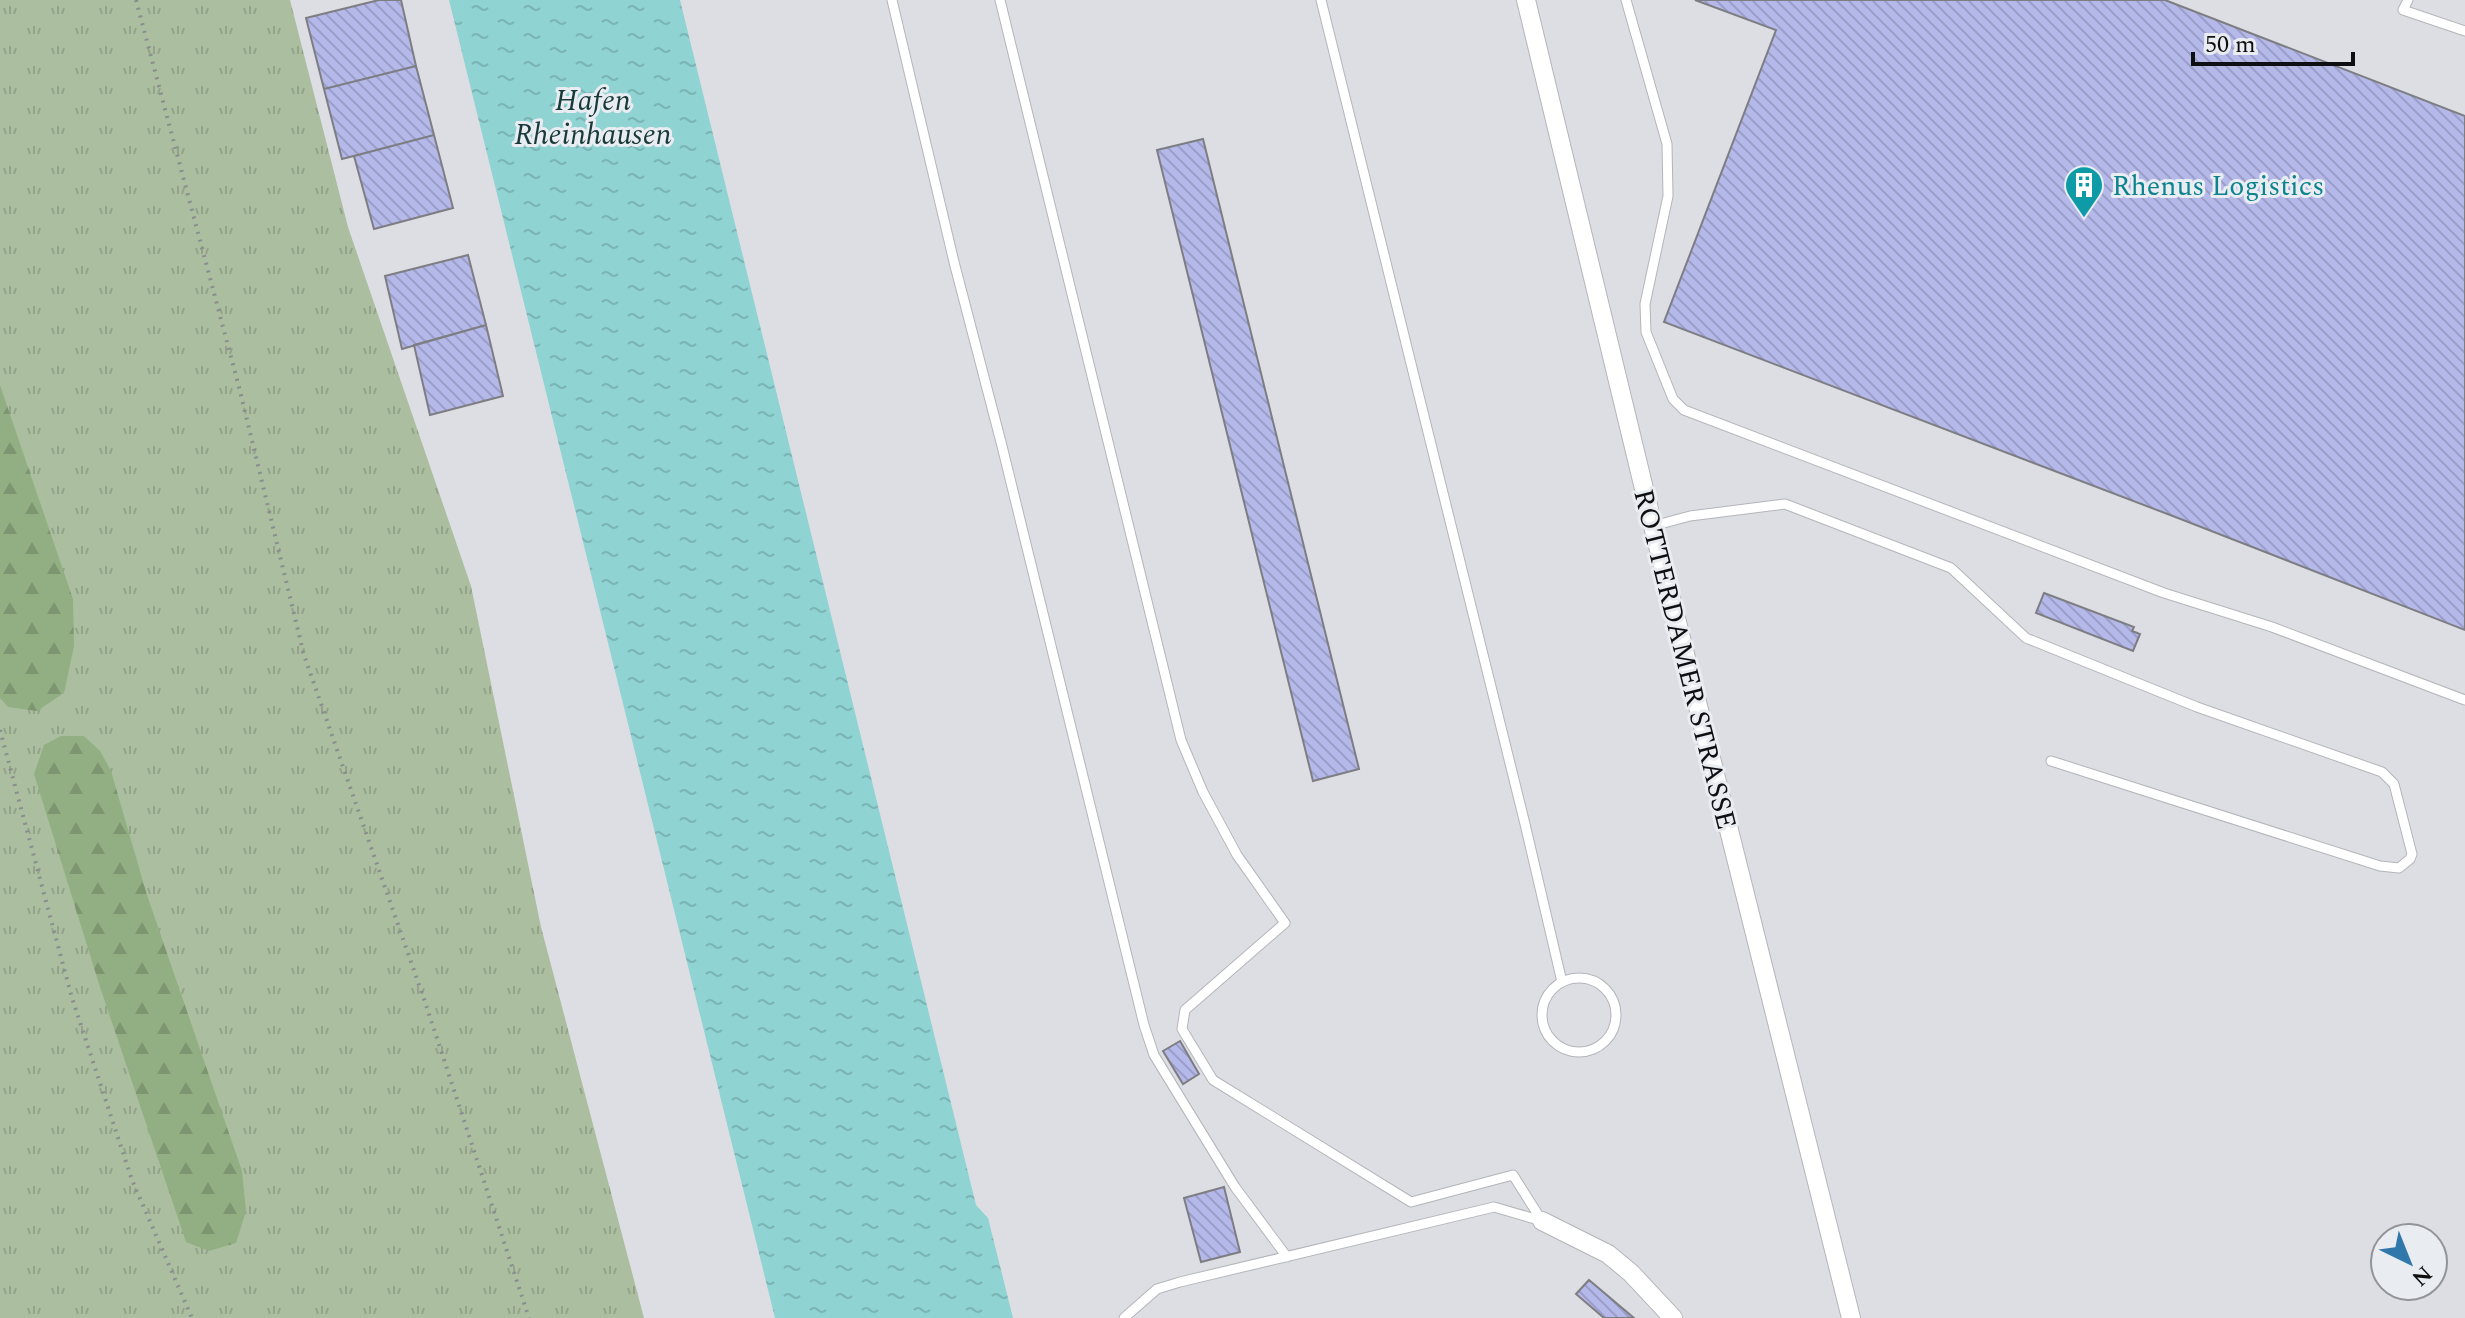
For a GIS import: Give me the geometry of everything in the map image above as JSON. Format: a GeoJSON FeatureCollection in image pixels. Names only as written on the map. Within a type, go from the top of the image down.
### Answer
{"type":"FeatureCollection","features":[{"type":"Feature","properties":{"kind":"street","name":"ROTTERDAMER STRASSE"},"geometry":{"type":"LineString","coordinates":[[1526,0],[1653,526],[1851,1318]]}},
{"type":"Feature","properties":{"kind":"street"},"geometry":{"type":"LineString","coordinates":[[1542,1221],[1608,1254],[1631,1273],[1673,1318]]}},
{"type":"Feature","properties":{"kind":"lane"},"geometry":{"type":"LineString","coordinates":[[892,0],[1144,1025],[1154,1055],[1235,1187],[1287,1257]]}},
{"type":"Feature","properties":{"kind":"lane"},"geometry":{"type":"LineString","coordinates":[[1000,0],[1181,740],[1203,792],[1237,855],[1285,923],[1185,1010],[1182,1029],[1213,1080],[1411,1202],[1513,1175],[1542,1221]]}},
{"type":"Feature","properties":{"kind":"lane"},"geometry":{"type":"LineString","coordinates":[[1321,0],[1562,982]]}},
{"type":"Feature","properties":{"kind":"lane"},"geometry":{"type":"LineString","coordinates":[[1626,0],[1667,144],[1668,196],[1645,304],[1646,332],[1673,399],[1684,410],[2164,593],[2272,627],[2465,700]]}},
{"type":"Feature","properties":{"kind":"lane"},"geometry":{"type":"LineString","coordinates":[[2408,0],[2403,10],[2465,31]]}},
{"type":"Feature","properties":{"kind":"lane"},"geometry":{"type":"LineString","coordinates":[[1653,526],[1690,516],[1785,504],[1951,568],[2026,638],[2197,707],[2382,772],[2394,784],[2412,854],[2399,868],[2380,866],[2051,761]]}},
{"type":"Feature","properties":{"kind":"lane"},"geometry":{"type":"LineString","coordinates":[[1586,978],[1598,983],[1613,998],[1616,1023],[1609,1038],[1599,1047],[1582,1053],[1569,1051],[1552,1040],[1545,1030],[1542,1014],[1545,1001],[1562,982],[1586,978]]}},
{"type":"Feature","properties":{"kind":"lane"},"geometry":{"type":"LineString","coordinates":[[1124,1318],[1157,1289],[1494,1207],[1542,1221]]}},
{"type":"Feature","properties":{"kind":"path"},"geometry":{"type":"LineString","coordinates":[[136,0],[239,387],[304,655],[425,1002],[529,1318]]}},
{"type":"Feature","properties":{"kind":"path"},"geometry":{"type":"LineString","coordinates":[[0,730],[72,998],[132,1180],[192,1318]]}},
{"type":"Feature","properties":{"kind":"green space"},"geometry":{"type":"Polygon","coordinates":[[[0,0],[290,0],[348,227],[471,586],[541,927],[644,1318],[0,1318],[0,0]]]}},
{"type":"Feature","properties":{"kind":"green space"},"geometry":{"type":"Polygon","coordinates":[[[0,385],[73,599],[74,646],[64,693],[37,711],[8,707],[0,698],[0,385]]]}},
{"type":"Feature","properties":{"kind":"green space"},"geometry":{"type":"Polygon","coordinates":[[[61,736],[84,736],[100,751],[111,771],[147,895],[242,1171],[246,1211],[236,1243],[209,1251],[186,1242],[99,984],[34,774],[44,745],[61,736]]]}},
{"type":"Feature","properties":{"kind":"water","name":"Hafen Rheinhausen"},"geometry":{"type":"Polygon","coordinates":[[[449,0],[680,0],[976,1205],[988,1218],[1013,1318],[775,1318],[449,0]]]}},
{"type":"Feature","properties":{"kind":"building"},"geometry":{"type":"Polygon","coordinates":[[[379,0],[401,0],[416,66],[324,89],[306,18],[379,0]]]}},
{"type":"Feature","properties":{"kind":"building","name":"Rhenus Logistics"},"geometry":{"type":"Polygon","coordinates":[[[1695,0],[2165,0],[2465,116],[2465,630],[1664,322],[1776,30],[1695,0]]]}},
{"type":"Feature","properties":{"kind":"building"},"geometry":{"type":"Polygon","coordinates":[[[416,66],[434,135],[342,159],[324,89],[416,66]]]}},
{"type":"Feature","properties":{"kind":"building"},"geometry":{"type":"Polygon","coordinates":[[[434,135],[453,208],[374,229],[354,156],[434,135]]]}},
{"type":"Feature","properties":{"kind":"building"},"geometry":{"type":"Polygon","coordinates":[[[1203,139],[1359,769],[1313,781],[1157,150],[1203,139]]]}},
{"type":"Feature","properties":{"kind":"building"},"geometry":{"type":"Polygon","coordinates":[[[468,255],[486,325],[402,349],[385,276],[468,255]]]}},
{"type":"Feature","properties":{"kind":"building"},"geometry":{"type":"Polygon","coordinates":[[[486,325],[503,396],[430,415],[414,345],[486,325]]]}},
{"type":"Feature","properties":{"kind":"building"},"geometry":{"type":"Polygon","coordinates":[[[2044,593],[2134,627],[2132,631],[2140,634],[2133,651],[2036,613],[2044,593]]]}},
{"type":"Feature","properties":{"kind":"building"},"geometry":{"type":"Polygon","coordinates":[[[1180,1041],[1199,1074],[1183,1084],[1163,1051],[1180,1041]]]}},
{"type":"Feature","properties":{"kind":"building"},"geometry":{"type":"Polygon","coordinates":[[[1224,1187],[1240,1252],[1201,1262],[1184,1198],[1224,1187]]]}},
{"type":"Feature","properties":{"kind":"building"},"geometry":{"type":"Polygon","coordinates":[[[1589,1280],[1634,1318],[1604,1318],[1576,1294],[1589,1280]]]}},
{"type":"Feature","properties":{"kind":"place","name":"Rhenus Logistics"},"geometry":{"type":"Point","coordinates":[2084,219]}}]}
